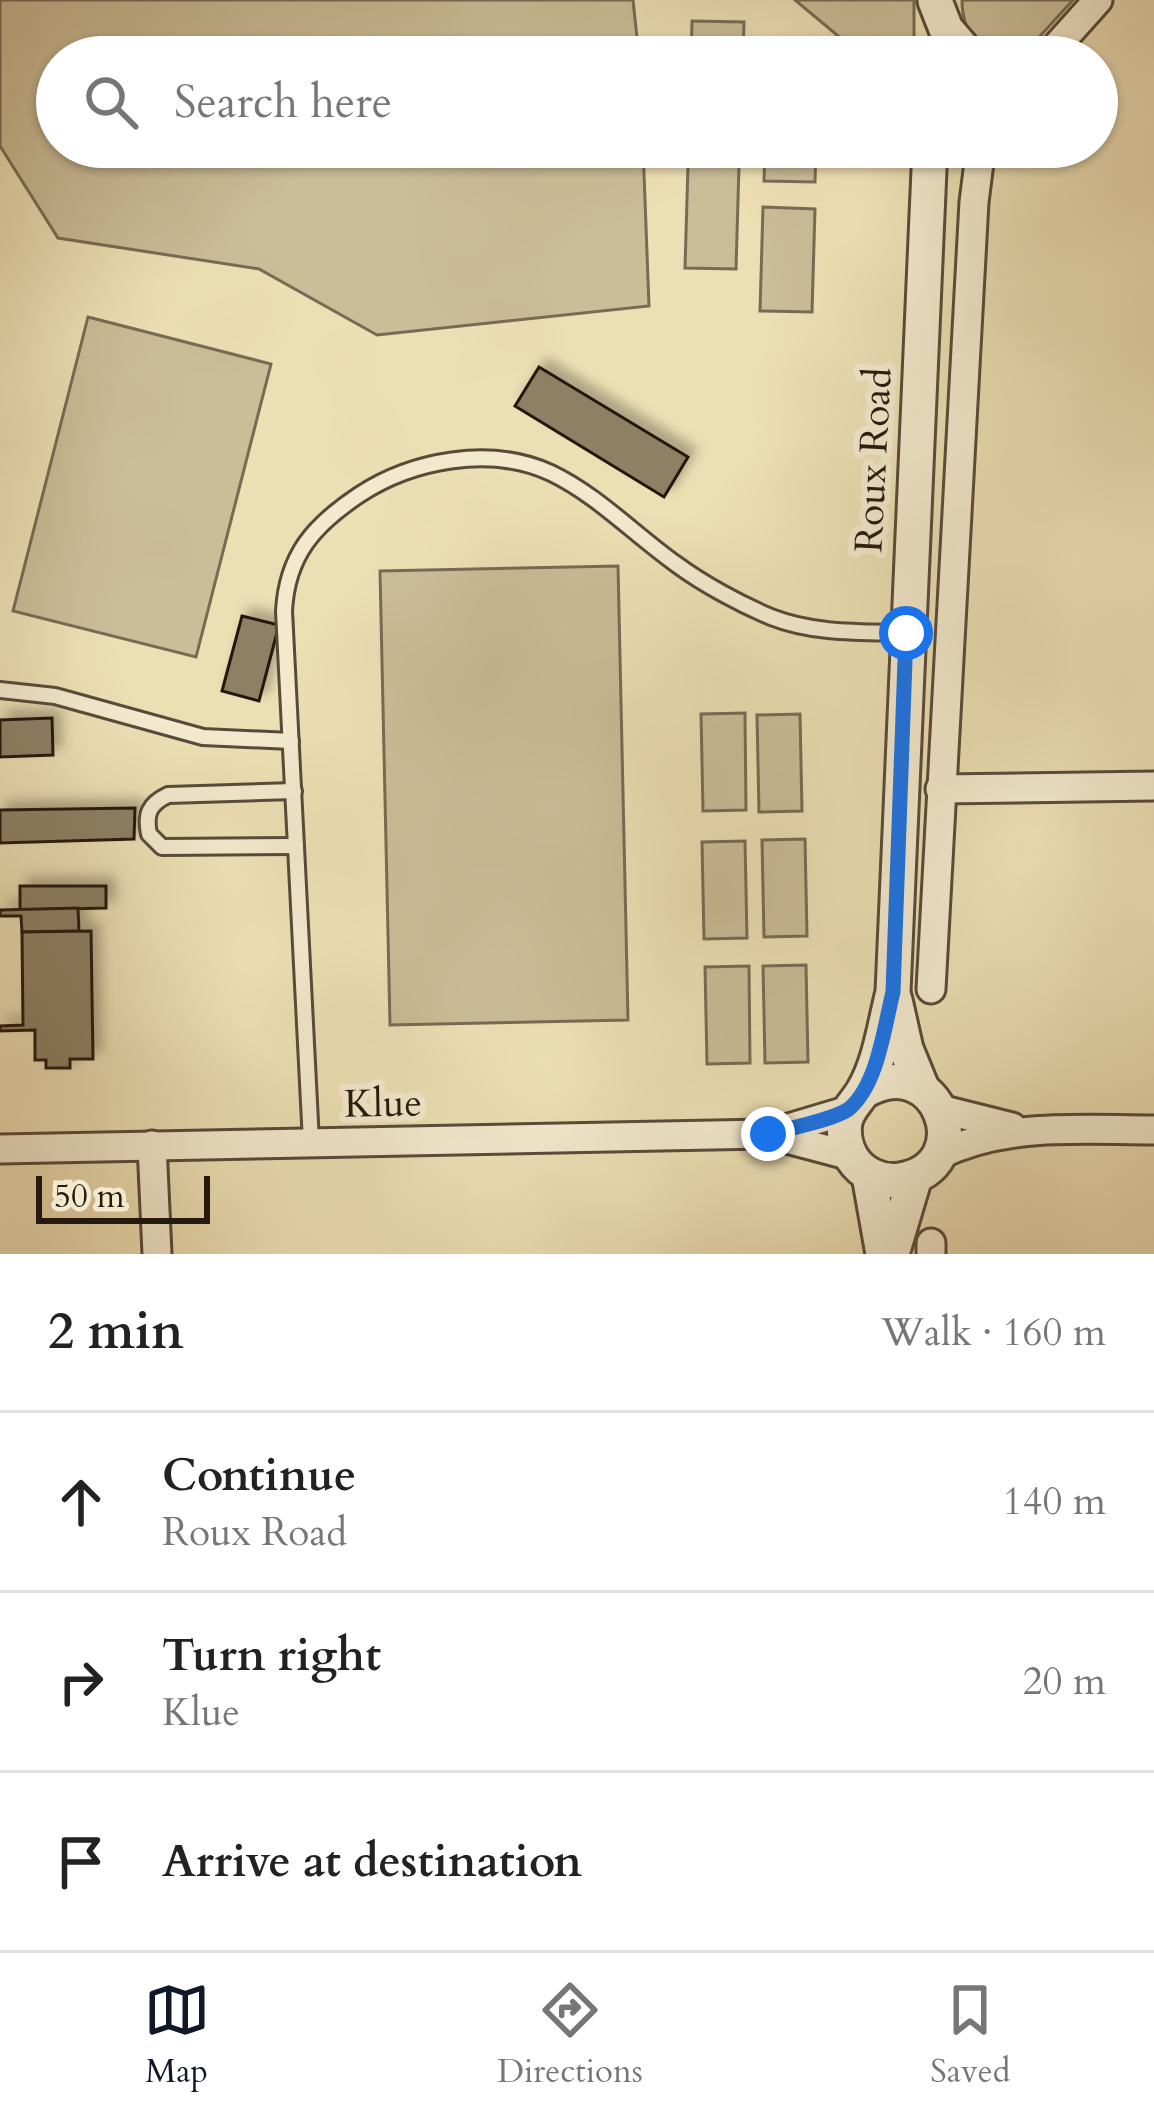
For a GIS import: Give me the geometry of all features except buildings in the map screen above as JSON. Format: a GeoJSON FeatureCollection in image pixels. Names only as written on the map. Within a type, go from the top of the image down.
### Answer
{"type":"FeatureCollection","features":[{"type":"Feature","properties":{"kind":"street"},"geometry":{"type":"LineString","coordinates":[[1066,36],[1098,0]]}},
{"type":"Feature","properties":{"kind":"street"},"geometry":{"type":"LineString","coordinates":[[934,36],[935,1]]}},
{"type":"Feature","properties":{"kind":"street"},"geometry":{"type":"LineString","coordinates":[[935,1],[952,36]]}},
{"type":"Feature","properties":{"kind":"street","name":"Roux Road"},"geometry":{"type":"LineString","coordinates":[[929,168],[893,992],[906,1049],[931,1099]]}},
{"type":"Feature","properties":{"kind":"street"},"geometry":{"type":"LineString","coordinates":[[931,989],[979,168]]}},
{"type":"Feature","properties":{"kind":"street"},"geometry":{"type":"LineString","coordinates":[[940,789],[1154,786]]}},
{"type":"Feature","properties":{"kind":"street","name":"Roux Road"},"geometry":{"type":"LineString","coordinates":[[856,1101],[893,992]]}},
{"type":"Feature","properties":{"kind":"street"},"geometry":{"type":"LineString","coordinates":[[888,1254],[860,1165],[844,1133],[856,1101],[895,1081],[931,1099],[1028,1130]]}},
{"type":"Feature","properties":{"kind":"street"},"geometry":{"type":"LineString","coordinates":[[888,1254],[927,1166],[945,1140],[931,1099]]}},
{"type":"Feature","properties":{"kind":"street","name":"Klue"},"geometry":{"type":"LineString","coordinates":[[0,1149],[768,1134],[856,1101]]}},
{"type":"Feature","properties":{"kind":"street"},"geometry":{"type":"LineString","coordinates":[[860,1165],[892,1181],[981,1138],[1028,1130],[1154,1130]]}},
{"type":"Feature","properties":{"kind":"street","name":"Klue"},"geometry":{"type":"LineString","coordinates":[[768,1134],[860,1165]]}},
{"type":"Feature","properties":{"kind":"street"},"geometry":{"type":"LineString","coordinates":[[152,1145],[157,1254]]}},
{"type":"Feature","properties":{"kind":"lane"},"geometry":{"type":"LineString","coordinates":[[311,1142],[284,611],[285,589],[298,549],[311,532],[373,486],[411,470],[449,460],[514,462],[548,471],[583,492],[679,566],[767,615],[816,629],[906,633]]}},
{"type":"Feature","properties":{"kind":"lane"},"geometry":{"type":"LineString","coordinates":[[0,690],[55,697],[203,737],[291,741]]}},
{"type":"Feature","properties":{"kind":"lane"},"geometry":{"type":"LineString","coordinates":[[294,791],[167,795],[152,806],[147,820],[148,834],[162,847],[296,846]]}},
{"type":"Feature","properties":{"kind":"shaded area"},"geometry":{"type":"Polygon","coordinates":[[[0,0],[633,0],[637,36],[36,36],[36,168],[644,168],[649,306],[377,335],[259,269],[58,238],[0,146],[0,0]]]}},
{"type":"Feature","properties":{"kind":"shaded area"},"geometry":{"type":"Polygon","coordinates":[[[795,0],[914,0],[914,36],[838,36],[795,0]]]}},
{"type":"Feature","properties":{"kind":"shaded area"},"geometry":{"type":"Polygon","coordinates":[[[962,0],[1073,0],[1040,36],[972,36],[962,0]]]}},
{"type":"Feature","properties":{"kind":"shaded area"},"geometry":{"type":"Polygon","coordinates":[[[692,21],[744,22],[744,36],[692,36],[692,21]]]}},
{"type":"Feature","properties":{"kind":"shaded area"},"geometry":{"type":"Polygon","coordinates":[[[688,168],[739,168],[736,269],[685,268],[688,168]]]}},
{"type":"Feature","properties":{"kind":"shaded area"},"geometry":{"type":"Polygon","coordinates":[[[764,168],[815,168],[815,182],[764,181],[764,168]]]}},
{"type":"Feature","properties":{"kind":"shaded area"},"geometry":{"type":"Polygon","coordinates":[[[763,207],[815,209],[812,312],[760,311],[763,207]]]}},
{"type":"Feature","properties":{"kind":"shaded area"},"geometry":{"type":"Polygon","coordinates":[[[88,317],[271,364],[196,657],[13,611],[88,317]]]}},
{"type":"Feature","properties":{"kind":"shaded area"},"geometry":{"type":"Polygon","coordinates":[[[618,566],[628,1020],[390,1025],[380,571],[618,566]]]}},
{"type":"Feature","properties":{"kind":"shaded area"},"geometry":{"type":"Polygon","coordinates":[[[745,713],[746,810],[703,811],[701,714],[745,713]]]}},
{"type":"Feature","properties":{"kind":"shaded area"},"geometry":{"type":"Polygon","coordinates":[[[800,714],[802,811],[759,812],[757,715],[800,714]]]}},
{"type":"Feature","properties":{"kind":"shaded area"},"geometry":{"type":"Polygon","coordinates":[[[805,839],[807,936],[764,937],[762,840],[805,839]]]}},
{"type":"Feature","properties":{"kind":"shaded area"},"geometry":{"type":"Polygon","coordinates":[[[745,841],[747,938],[704,939],[702,842],[745,841]]]}},
{"type":"Feature","properties":{"kind":"shaded area"},"geometry":{"type":"Polygon","coordinates":[[[806,965],[808,1062],[765,1063],[763,966],[806,965]]]}},
{"type":"Feature","properties":{"kind":"shaded area"},"geometry":{"type":"Polygon","coordinates":[[[749,966],[750,1063],[707,1064],[705,967],[749,966]]]}},
{"type":"Feature","properties":{"kind":"route"},"geometry":{"type":"LineString","coordinates":[[768,1134],[849,1110],[863,1092],[881,1040],[893,992],[906,633]]}}]}
